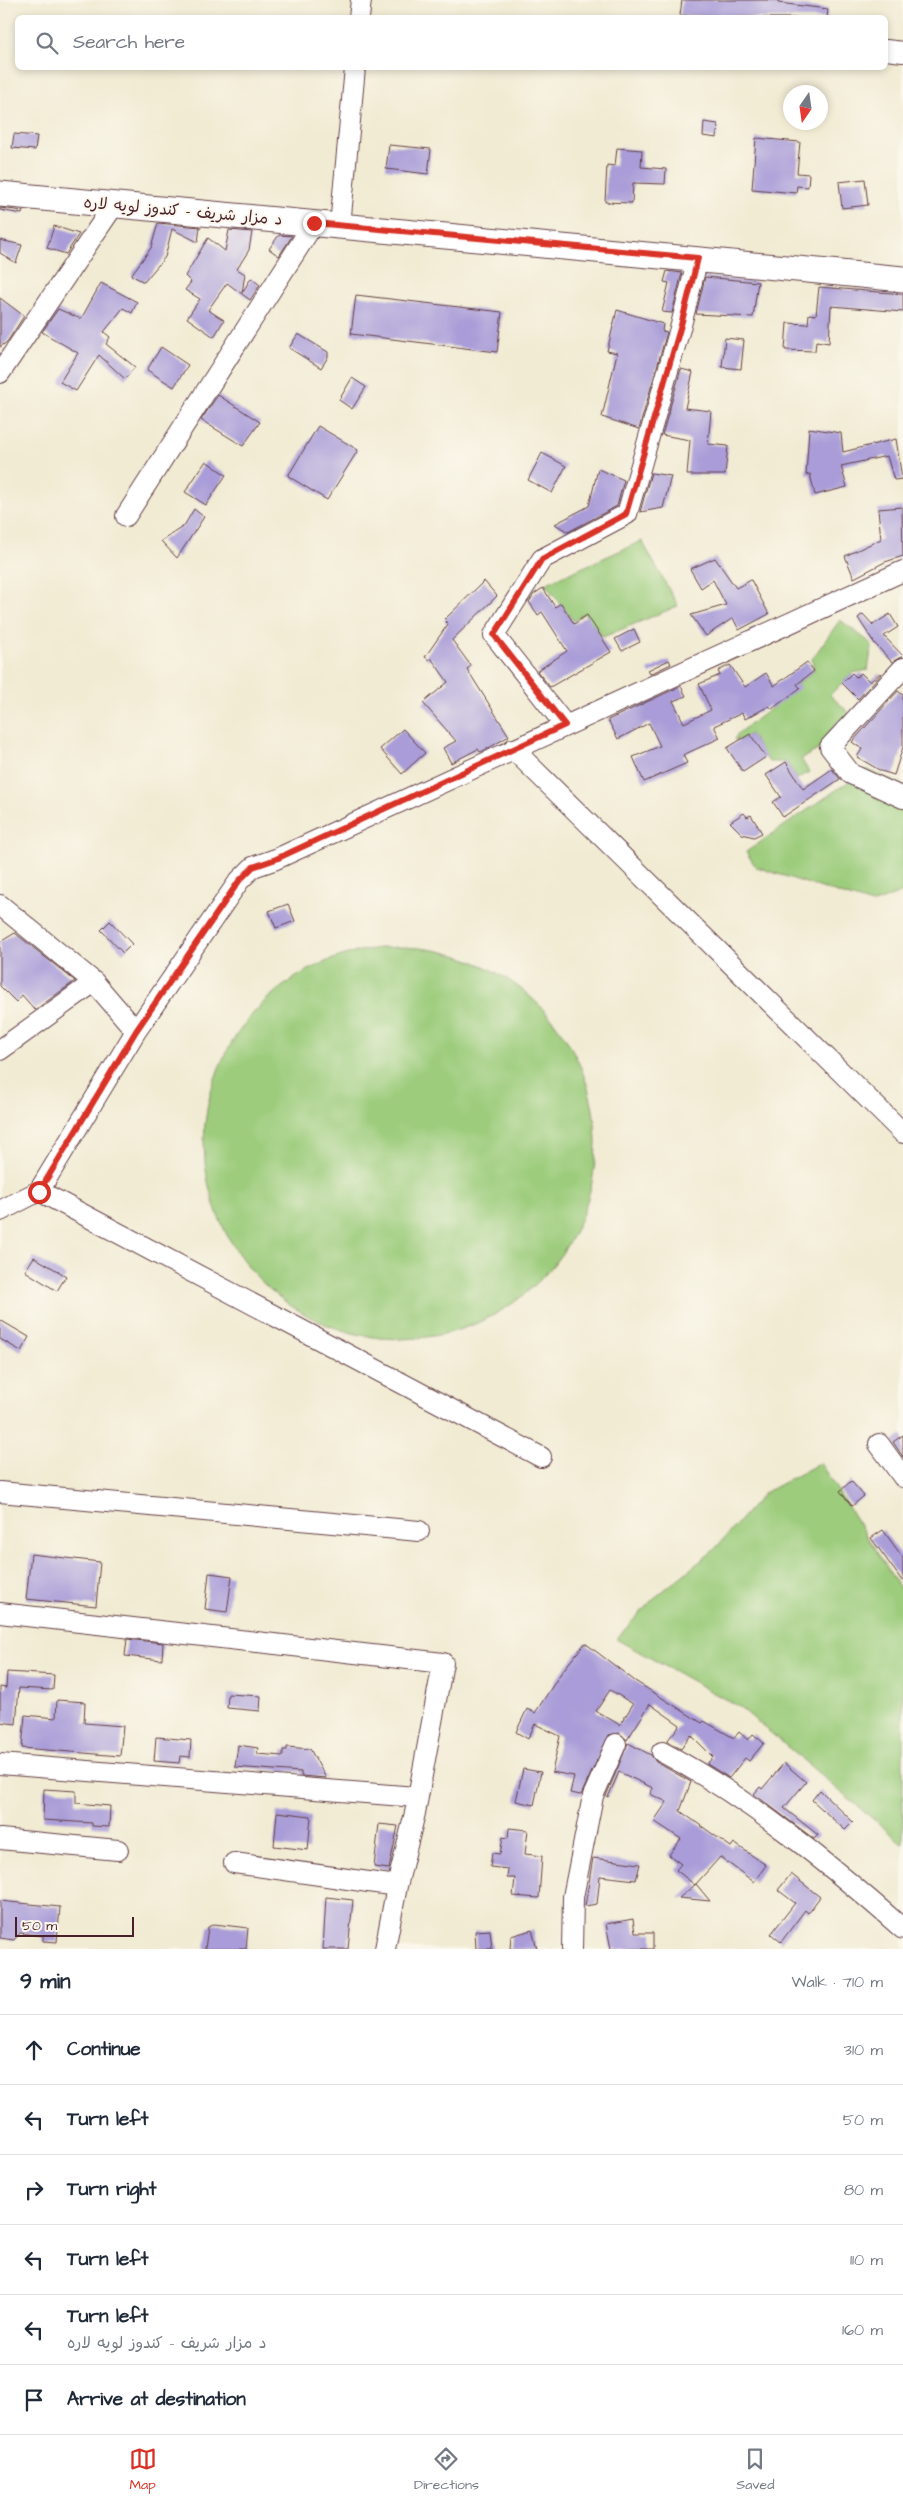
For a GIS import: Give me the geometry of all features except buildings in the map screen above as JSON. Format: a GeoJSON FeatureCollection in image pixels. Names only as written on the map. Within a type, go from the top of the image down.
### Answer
{"type":"FeatureCollection","features":[{"type":"Feature","properties":{"kind":"main road","name":"د مزار شریف - کندوز لویه لاره"},"geometry":{"type":"LineString","coordinates":[[0,194],[698,258],[903,279]]}},
{"type":"Feature","properties":{"kind":"street"},"geometry":{"type":"LineString","coordinates":[[359,15],[361,0]]}},
{"type":"Feature","properties":{"kind":"street"},"geometry":{"type":"LineString","coordinates":[[888,50],[903,52]]}},
{"type":"Feature","properties":{"kind":"street"},"geometry":{"type":"LineString","coordinates":[[340,226],[355,70]]}},
{"type":"Feature","properties":{"kind":"street"},"geometry":{"type":"LineString","coordinates":[[0,373],[114,205]]}},
{"type":"Feature","properties":{"kind":"street"},"geometry":{"type":"LineString","coordinates":[[126,516],[314,223]]}},
{"type":"Feature","properties":{"kind":"street"},"geometry":{"type":"LineString","coordinates":[[565,725],[494,635],[542,559],[626,514],[681,325],[698,258]]}},
{"type":"Feature","properties":{"kind":"street"},"geometry":{"type":"LineString","coordinates":[[0,1211],[39,1192],[136,1031],[239,881],[253,867],[276,859],[903,571]]}},
{"type":"Feature","properties":{"kind":"street"},"geometry":{"type":"LineString","coordinates":[[903,668],[830,747],[851,774],[903,798]]}},
{"type":"Feature","properties":{"kind":"street"},"geometry":{"type":"LineString","coordinates":[[513,749],[903,1133]]}},
{"type":"Feature","properties":{"kind":"street"},"geometry":{"type":"LineString","coordinates":[[0,905],[94,982],[136,1031]]}},
{"type":"Feature","properties":{"kind":"street"},"geometry":{"type":"LineString","coordinates":[[0,1050],[94,982]]}},
{"type":"Feature","properties":{"kind":"street"},"geometry":{"type":"LineString","coordinates":[[39,1192],[541,1457]]}},
{"type":"Feature","properties":{"kind":"street"},"geometry":{"type":"LineString","coordinates":[[879,1444],[903,1477]]}},
{"type":"Feature","properties":{"kind":"street"},"geometry":{"type":"LineString","coordinates":[[0,1492],[420,1531]]}},
{"type":"Feature","properties":{"kind":"street"},"geometry":{"type":"LineString","coordinates":[[0,1613],[443,1663],[416,1797],[410,1838],[397,1886],[385,1949]]}},
{"type":"Feature","properties":{"kind":"street"},"geometry":{"type":"LineString","coordinates":[[572,1949],[573,1897],[593,1796],[616,1744]]}},
{"type":"Feature","properties":{"kind":"street"},"geometry":{"type":"LineString","coordinates":[[662,1752],[707,1776],[748,1804],[840,1873],[903,1930]]}},
{"type":"Feature","properties":{"kind":"street"},"geometry":{"type":"LineString","coordinates":[[0,1764],[416,1797]]}},
{"type":"Feature","properties":{"kind":"street"},"geometry":{"type":"LineString","coordinates":[[0,1840],[118,1850]]}},
{"type":"Feature","properties":{"kind":"street"},"geometry":{"type":"LineString","coordinates":[[234,1863],[397,1886]]}},
{"type":"Feature","properties":{"kind":"green space"},"geometry":{"type":"Polygon","coordinates":[[[642,541],[678,606],[603,637],[584,613],[574,621],[545,584],[642,541]]]}},
{"type":"Feature","properties":{"kind":"green space"},"geometry":{"type":"Polygon","coordinates":[[[840,620],[872,644],[868,670],[852,673],[830,695],[849,713],[825,746],[801,759],[809,772],[797,779],[786,762],[769,762],[750,734],[740,740],[734,740],[738,733],[799,688],[797,684],[814,671],[812,659],[840,620]]]}},
{"type":"Feature","properties":{"kind":"green space"},"geometry":{"type":"Polygon","coordinates":[[[867,769],[903,786],[903,892],[872,904],[756,867],[746,852],[867,769]]]}},
{"type":"Feature","properties":{"kind":"green space"},"geometry":{"type":"Polygon","coordinates":[[[400,947],[438,951],[475,962],[509,980],[538,1005],[563,1034],[581,1068],[592,1105],[596,1143],[592,1181],[581,1218],[563,1252],[538,1281],[509,1306],[475,1324],[438,1335],[400,1339],[362,1335],[325,1324],[291,1306],[262,1281],[237,1252],[219,1218],[208,1181],[204,1143],[208,1105],[219,1068],[237,1034],[262,1005],[291,980],[325,962],[362,951],[400,947]]]}},
{"type":"Feature","properties":{"kind":"green space"},"geometry":{"type":"Polygon","coordinates":[[[820,1463],[903,1593],[903,1844],[741,1708],[616,1639],[653,1599],[714,1550],[764,1493],[820,1463]]]}},
{"type":"Feature","properties":{"kind":"route"},"geometry":{"type":"LineString","coordinates":[[39,1192],[136,1031],[239,881],[253,867],[276,859],[565,725],[494,635],[542,559],[626,514],[681,325],[698,258],[314,223]]}}]}
